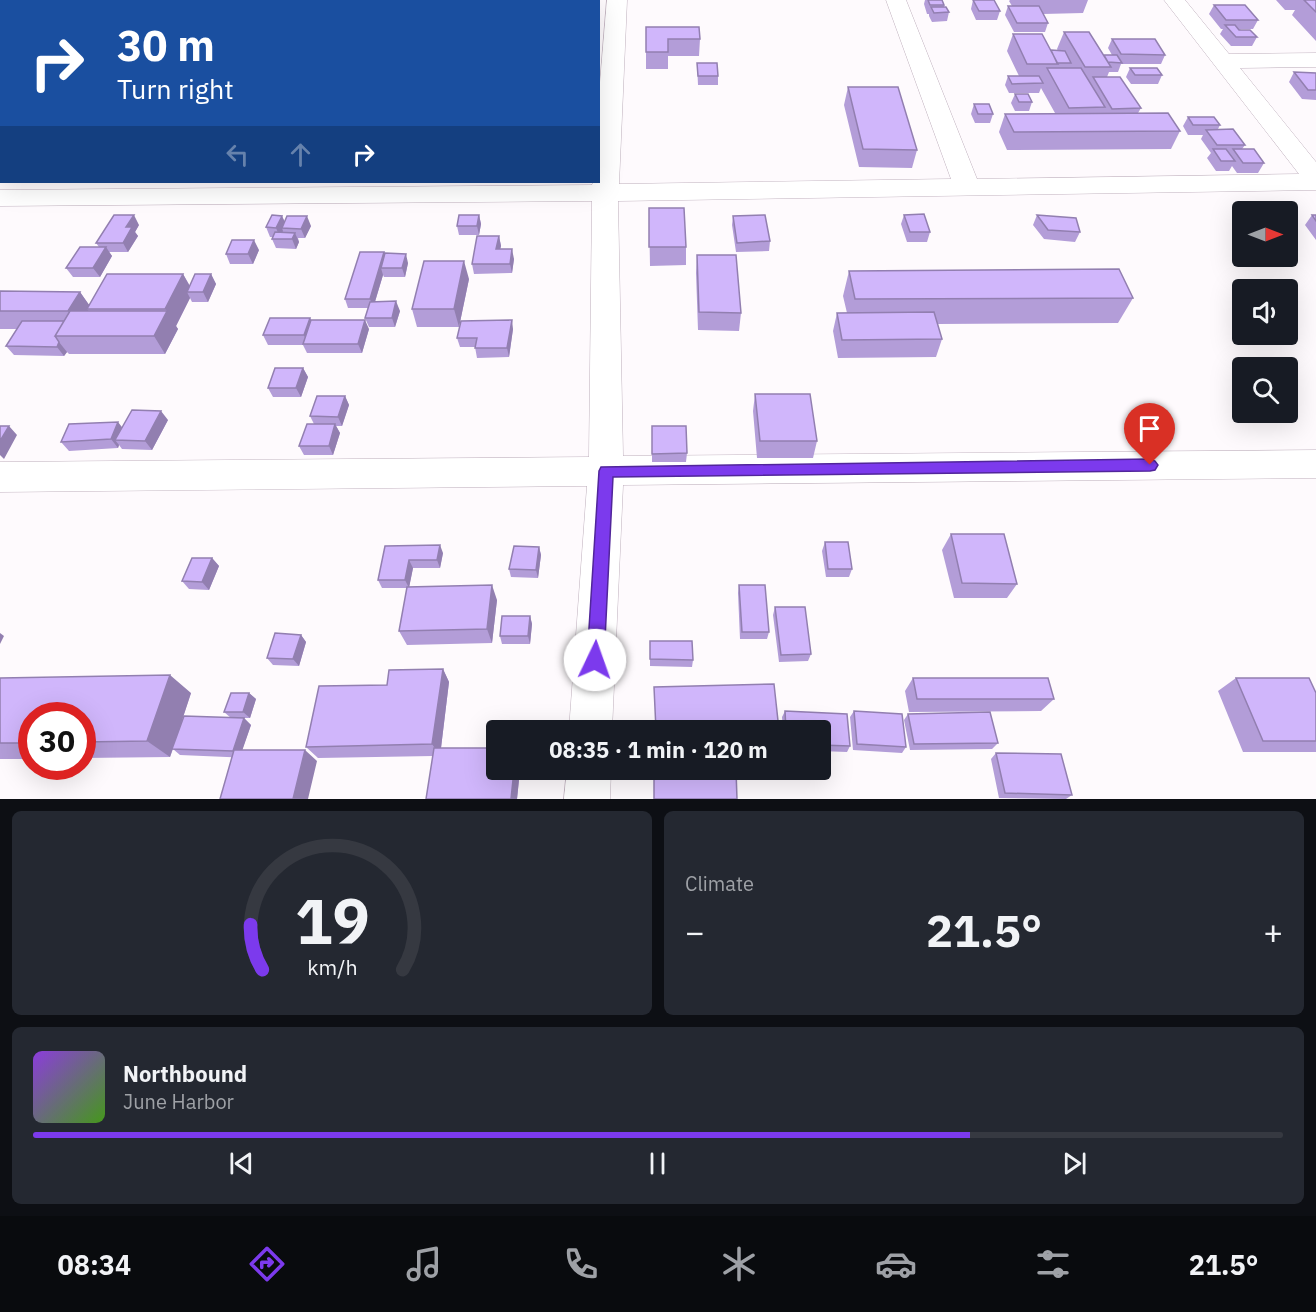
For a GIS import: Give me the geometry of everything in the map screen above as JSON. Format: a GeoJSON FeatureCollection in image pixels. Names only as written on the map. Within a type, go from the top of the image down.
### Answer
{"type":"FeatureCollection","features":[{"type":"Feature","properties":{"kind":"street"},"geometry":{"type":"LineString","coordinates":[[592,720],[606,471],[604,193],[617,0]]}},
{"type":"Feature","properties":{"kind":"street"},"geometry":{"type":"LineString","coordinates":[[896,0],[967,188]]}},
{"type":"Feature","properties":{"kind":"street"},"geometry":{"type":"LineString","coordinates":[[1174,0],[1316,181]]}},
{"type":"Feature","properties":{"kind":"street"},"geometry":{"type":"LineString","coordinates":[[1222,61],[1316,60]]}},
{"type":"Feature","properties":{"kind":"street"},"geometry":{"type":"LineString","coordinates":[[0,198],[272,189],[604,193],[1316,181]]}},
{"type":"Feature","properties":{"kind":"street"},"geometry":{"type":"LineString","coordinates":[[0,477],[1316,464]]}},
{"type":"Feature","properties":{"kind":"street"},"geometry":{"type":"LineString","coordinates":[[587,799],[588,780]]}},
{"type":"Feature","properties":{"kind":"building"},"geometry":{"type":"Polygon","coordinates":[[[928,0],[942,0],[944,5],[930,5],[928,0]]]}},
{"type":"Feature","properties":{"kind":"building"},"geometry":{"type":"Polygon","coordinates":[[[973,0],[994,0],[1000,11],[979,11],[973,0]]]}},
{"type":"Feature","properties":{"kind":"building"},"geometry":{"type":"Polygon","coordinates":[[[1304,0],[1316,0],[1316,12],[1304,0]]]}},
{"type":"Feature","properties":{"kind":"building"},"geometry":{"type":"Polygon","coordinates":[[[1214,5],[1245,5],[1258,20],[1226,20],[1214,5]]]}},
{"type":"Feature","properties":{"kind":"building"},"geometry":{"type":"Polygon","coordinates":[[[1008,6],[1039,6],[1048,23],[1017,23],[1008,6]]]}},
{"type":"Feature","properties":{"kind":"building"},"geometry":{"type":"Polygon","coordinates":[[[931,7],[946,7],[949,12],[934,13],[931,7]]]}},
{"type":"Feature","properties":{"kind":"building"},"geometry":{"type":"Polygon","coordinates":[[[1225,25],[1235,25],[1239,30],[1250,30],[1257,37],[1236,37],[1225,25]]]}},
{"type":"Feature","properties":{"kind":"building"},"geometry":{"type":"Polygon","coordinates":[[[646,27],[699,27],[700,39],[668,39],[668,52],[646,52],[646,27]]]}},
{"type":"Feature","properties":{"kind":"building"},"geometry":{"type":"Polygon","coordinates":[[[1064,32],[1089,32],[1111,67],[1085,67],[1064,32]]]}},
{"type":"Feature","properties":{"kind":"building"},"geometry":{"type":"Polygon","coordinates":[[[1013,34],[1042,34],[1058,64],[1027,64],[1013,34]]]}},
{"type":"Feature","properties":{"kind":"building"},"geometry":{"type":"Polygon","coordinates":[[[1112,39],[1155,39],[1165,55],[1121,54],[1112,39]]]}},
{"type":"Feature","properties":{"kind":"building"},"geometry":{"type":"Polygon","coordinates":[[[1051,50],[1065,51],[1071,63],[1057,63],[1051,50]]]}},
{"type":"Feature","properties":{"kind":"building"},"geometry":{"type":"Polygon","coordinates":[[[1104,55],[1117,55],[1122,63],[1108,62],[1104,55]]]}},
{"type":"Feature","properties":{"kind":"building"},"geometry":{"type":"Polygon","coordinates":[[[697,63],[717,63],[718,76],[698,76],[697,63]]]}},
{"type":"Feature","properties":{"kind":"building"},"geometry":{"type":"Polygon","coordinates":[[[1047,68],[1081,68],[1105,107],[1069,108],[1047,68]]]}},
{"type":"Feature","properties":{"kind":"building"},"geometry":{"type":"Polygon","coordinates":[[[1130,68],[1157,68],[1162,75],[1135,75],[1130,68]]]}},
{"type":"Feature","properties":{"kind":"building"},"geometry":{"type":"Polygon","coordinates":[[[1294,72],[1316,73],[1316,90],[1308,90],[1294,72]]]}},
{"type":"Feature","properties":{"kind":"building"},"geometry":{"type":"Polygon","coordinates":[[[1008,76],[1039,76],[1043,83],[1012,84],[1008,76]]]}},
{"type":"Feature","properties":{"kind":"building"},"geometry":{"type":"Polygon","coordinates":[[[1093,77],[1120,77],[1141,108],[1112,109],[1093,77]]]}},
{"type":"Feature","properties":{"kind":"building"},"geometry":{"type":"Polygon","coordinates":[[[848,87],[898,87],[917,150],[863,149],[848,87]]]}},
{"type":"Feature","properties":{"kind":"building"},"geometry":{"type":"Polygon","coordinates":[[[1015,94],[1028,94],[1032,102],[1019,102],[1015,94]]]}},
{"type":"Feature","properties":{"kind":"building"},"geometry":{"type":"Polygon","coordinates":[[[974,104],[989,104],[993,114],[978,114],[974,104]]]}},
{"type":"Feature","properties":{"kind":"building"},"geometry":{"type":"Polygon","coordinates":[[[1168,113],[1180,131],[1014,132],[1005,114],[1168,113]]]}},
{"type":"Feature","properties":{"kind":"building"},"geometry":{"type":"Polygon","coordinates":[[[1188,117],[1214,117],[1220,125],[1193,125],[1188,117]]]}},
{"type":"Feature","properties":{"kind":"building"},"geometry":{"type":"Polygon","coordinates":[[[1233,129],[1245,145],[1217,145],[1206,130],[1233,129]]]}},
{"type":"Feature","properties":{"kind":"building"},"geometry":{"type":"Polygon","coordinates":[[[1213,149],[1226,149],[1235,161],[1221,161],[1213,149]]]}},
{"type":"Feature","properties":{"kind":"building"},"geometry":{"type":"Polygon","coordinates":[[[1233,149],[1254,149],[1264,163],[1243,163],[1233,149]]]}},
{"type":"Feature","properties":{"kind":"building"},"geometry":{"type":"Polygon","coordinates":[[[649,208],[684,208],[686,247],[649,247],[649,208]]]}},
{"type":"Feature","properties":{"kind":"building"},"geometry":{"type":"Polygon","coordinates":[[[924,214],[930,232],[910,232],[904,215],[924,214]]]}},
{"type":"Feature","properties":{"kind":"building"},"geometry":{"type":"Polygon","coordinates":[[[114,215],[134,215],[126,227],[132,227],[123,243],[96,243],[114,215]]]}},
{"type":"Feature","properties":{"kind":"building"},"geometry":{"type":"Polygon","coordinates":[[[272,215],[282,216],[276,228],[266,227],[272,215]]]}},
{"type":"Feature","properties":{"kind":"building"},"geometry":{"type":"Polygon","coordinates":[[[459,215],[479,215],[477,226],[457,226],[459,215]]]}},
{"type":"Feature","properties":{"kind":"building"},"geometry":{"type":"Polygon","coordinates":[[[765,215],[770,241],[737,243],[733,216],[765,215]]]}},
{"type":"Feature","properties":{"kind":"building"},"geometry":{"type":"Polygon","coordinates":[[[1037,215],[1076,218],[1080,232],[1048,230],[1037,215]]]}},
{"type":"Feature","properties":{"kind":"building"},"geometry":{"type":"Polygon","coordinates":[[[287,216],[307,216],[301,229],[282,228],[287,216]]]}},
{"type":"Feature","properties":{"kind":"building"},"geometry":{"type":"Polygon","coordinates":[[[275,232],[295,233],[292,239],[272,239],[275,232]]]}},
{"type":"Feature","properties":{"kind":"building"},"geometry":{"type":"Polygon","coordinates":[[[477,236],[499,236],[496,249],[512,249],[510,264],[472,264],[477,236]]]}},
{"type":"Feature","properties":{"kind":"building"},"geometry":{"type":"Polygon","coordinates":[[[232,240],[254,240],[248,254],[226,254],[232,240]]]}},
{"type":"Feature","properties":{"kind":"building"},"geometry":{"type":"Polygon","coordinates":[[[80,247],[106,247],[93,268],[66,268],[80,247]]]}},
{"type":"Feature","properties":{"kind":"building"},"geometry":{"type":"Polygon","coordinates":[[[360,252],[384,252],[370,299],[345,299],[360,252]]]}},
{"type":"Feature","properties":{"kind":"building"},"geometry":{"type":"Polygon","coordinates":[[[385,253],[406,254],[402,268],[381,268],[385,253]]]}},
{"type":"Feature","properties":{"kind":"building"},"geometry":{"type":"Polygon","coordinates":[[[697,255],[736,255],[741,313],[699,312],[697,255]]]}},
{"type":"Feature","properties":{"kind":"building"},"geometry":{"type":"Polygon","coordinates":[[[424,261],[464,261],[454,309],[412,309],[424,261]]]}},
{"type":"Feature","properties":{"kind":"building"},"geometry":{"type":"Polygon","coordinates":[[[1119,269],[1133,298],[855,299],[849,271],[1119,269]]]}},
{"type":"Feature","properties":{"kind":"building"},"geometry":{"type":"Polygon","coordinates":[[[107,274],[183,274],[165,309],[87,309],[107,274]]]}},
{"type":"Feature","properties":{"kind":"building"},"geometry":{"type":"Polygon","coordinates":[[[195,274],[211,274],[203,292],[187,292],[195,274]]]}},
{"type":"Feature","properties":{"kind":"building"},"geometry":{"type":"Polygon","coordinates":[[[0,291],[80,292],[68,311],[0,311],[0,291]]]}},
{"type":"Feature","properties":{"kind":"building"},"geometry":{"type":"Polygon","coordinates":[[[396,301],[392,318],[365,318],[370,302],[396,301]]]}},
{"type":"Feature","properties":{"kind":"building"},"geometry":{"type":"Polygon","coordinates":[[[70,311],[167,311],[154,336],[55,336],[70,311]]]}},
{"type":"Feature","properties":{"kind":"building"},"geometry":{"type":"Polygon","coordinates":[[[934,312],[942,339],[842,340],[837,313],[934,312]]]}},
{"type":"Feature","properties":{"kind":"building"},"geometry":{"type":"Polygon","coordinates":[[[270,318],[310,318],[304,335],[263,335],[270,318]]]}},
{"type":"Feature","properties":{"kind":"building"},"geometry":{"type":"Polygon","coordinates":[[[311,320],[365,320],[358,344],[303,344],[311,320]]]}},
{"type":"Feature","properties":{"kind":"building"},"geometry":{"type":"Polygon","coordinates":[[[512,320],[507,348],[475,348],[477,338],[457,338],[461,321],[512,320]]]}},
{"type":"Feature","properties":{"kind":"building"},"geometry":{"type":"Polygon","coordinates":[[[22,321],[64,321],[55,336],[59,342],[57,347],[6,346],[22,321]]]}},
{"type":"Feature","properties":{"kind":"building"},"geometry":{"type":"Polygon","coordinates":[[[275,368],[303,368],[296,388],[268,388],[275,368]]]}},
{"type":"Feature","properties":{"kind":"building"},"geometry":{"type":"Polygon","coordinates":[[[755,394],[810,394],[817,441],[760,441],[755,394]]]}},
{"type":"Feature","properties":{"kind":"building"},"geometry":{"type":"Polygon","coordinates":[[[317,396],[345,396],[338,417],[310,416],[317,396]]]}},
{"type":"Feature","properties":{"kind":"building"},"geometry":{"type":"Polygon","coordinates":[[[132,410],[161,411],[145,441],[115,440],[132,410]]]}},
{"type":"Feature","properties":{"kind":"building"},"geometry":{"type":"Polygon","coordinates":[[[118,422],[111,439],[61,442],[69,424],[118,422]]]}},
{"type":"Feature","properties":{"kind":"building"},"geometry":{"type":"Polygon","coordinates":[[[307,424],[335,424],[329,446],[299,446],[307,424]]]}},
{"type":"Feature","properties":{"kind":"building"},"geometry":{"type":"Polygon","coordinates":[[[0,426],[9,426],[0,441],[0,426]]]}},
{"type":"Feature","properties":{"kind":"building"},"geometry":{"type":"Polygon","coordinates":[[[652,426],[686,426],[687,453],[652,454],[652,426]]]}},
{"type":"Feature","properties":{"kind":"building"},"geometry":{"type":"Polygon","coordinates":[[[951,534],[1004,534],[1017,584],[962,583],[951,534]]]}},
{"type":"Feature","properties":{"kind":"building"},"geometry":{"type":"Polygon","coordinates":[[[825,542],[848,542],[852,569],[828,569],[825,542]]]}},
{"type":"Feature","properties":{"kind":"building"},"geometry":{"type":"Polygon","coordinates":[[[440,545],[437,560],[409,560],[405,580],[378,580],[385,546],[440,545]]]}},
{"type":"Feature","properties":{"kind":"building"},"geometry":{"type":"Polygon","coordinates":[[[514,546],[539,547],[536,570],[509,569],[514,546]]]}},
{"type":"Feature","properties":{"kind":"building"},"geometry":{"type":"Polygon","coordinates":[[[192,558],[212,558],[202,582],[182,581],[192,558]]]}},
{"type":"Feature","properties":{"kind":"building"},"geometry":{"type":"Polygon","coordinates":[[[492,585],[487,629],[399,631],[407,587],[492,585]]]}},
{"type":"Feature","properties":{"kind":"building"},"geometry":{"type":"Polygon","coordinates":[[[739,585],[765,585],[769,632],[742,632],[739,585]]]}},
{"type":"Feature","properties":{"kind":"building"},"geometry":{"type":"Polygon","coordinates":[[[775,607],[805,607],[811,654],[781,655],[775,607]]]}},
{"type":"Feature","properties":{"kind":"building"},"geometry":{"type":"Polygon","coordinates":[[[502,616],[530,616],[528,636],[500,636],[502,616]]]}},
{"type":"Feature","properties":{"kind":"building"},"geometry":{"type":"Polygon","coordinates":[[[275,633],[301,635],[293,659],[267,658],[275,633]]]}},
{"type":"Feature","properties":{"kind":"building"},"geometry":{"type":"Polygon","coordinates":[[[650,641],[692,641],[693,660],[650,659],[650,641]]]}},
{"type":"Feature","properties":{"kind":"building"},"geometry":{"type":"Polygon","coordinates":[[[443,669],[432,744],[306,747],[319,686],[387,685],[389,670],[443,669]]]}},
{"type":"Feature","properties":{"kind":"building"},"geometry":{"type":"Polygon","coordinates":[[[170,675],[147,741],[96,742],[96,702],[18,702],[18,743],[0,743],[0,678],[170,675]]]}},
{"type":"Feature","properties":{"kind":"building"},"geometry":{"type":"Polygon","coordinates":[[[913,678],[1048,678],[1054,699],[917,699],[913,678]]]}},
{"type":"Feature","properties":{"kind":"building"},"geometry":{"type":"Polygon","coordinates":[[[1236,678],[1309,678],[1316,693],[1316,741],[1263,741],[1236,678]]]}},
{"type":"Feature","properties":{"kind":"building"},"geometry":{"type":"Polygon","coordinates":[[[774,684],[778,720],[656,720],[654,687],[774,684]]]}},
{"type":"Feature","properties":{"kind":"building"},"geometry":{"type":"Polygon","coordinates":[[[231,693],[249,693],[243,712],[224,712],[231,693]]]}},
{"type":"Feature","properties":{"kind":"building"},"geometry":{"type":"Polygon","coordinates":[[[785,711],[847,714],[850,746],[831,745],[831,720],[785,720],[785,711]]]}},
{"type":"Feature","properties":{"kind":"building"},"geometry":{"type":"Polygon","coordinates":[[[854,711],[902,714],[906,747],[857,744],[854,711]]]}},
{"type":"Feature","properties":{"kind":"building"},"geometry":{"type":"Polygon","coordinates":[[[990,712],[998,743],[914,744],[908,714],[990,712]]]}},
{"type":"Feature","properties":{"kind":"building"},"geometry":{"type":"Polygon","coordinates":[[[184,716],[244,718],[233,751],[172,749],[184,716]]]}},
{"type":"Feature","properties":{"kind":"building"},"geometry":{"type":"Polygon","coordinates":[[[434,748],[486,748],[486,780],[513,780],[511,799],[426,799],[434,748]]]}},
{"type":"Feature","properties":{"kind":"building"},"geometry":{"type":"Polygon","coordinates":[[[234,750],[305,750],[293,799],[220,799],[234,750]]]}},
{"type":"Feature","properties":{"kind":"building"},"geometry":{"type":"Polygon","coordinates":[[[996,753],[1061,754],[1072,795],[1005,793],[996,753]]]}},
{"type":"Feature","properties":{"kind":"building"},"geometry":{"type":"Polygon","coordinates":[[[654,780],[736,780],[737,799],[654,799],[654,780]]]}},
{"type":"Feature","properties":{"kind":"route"},"geometry":{"type":"LineString","coordinates":[[595,660],[606,471],[1150,465]]}}]}
